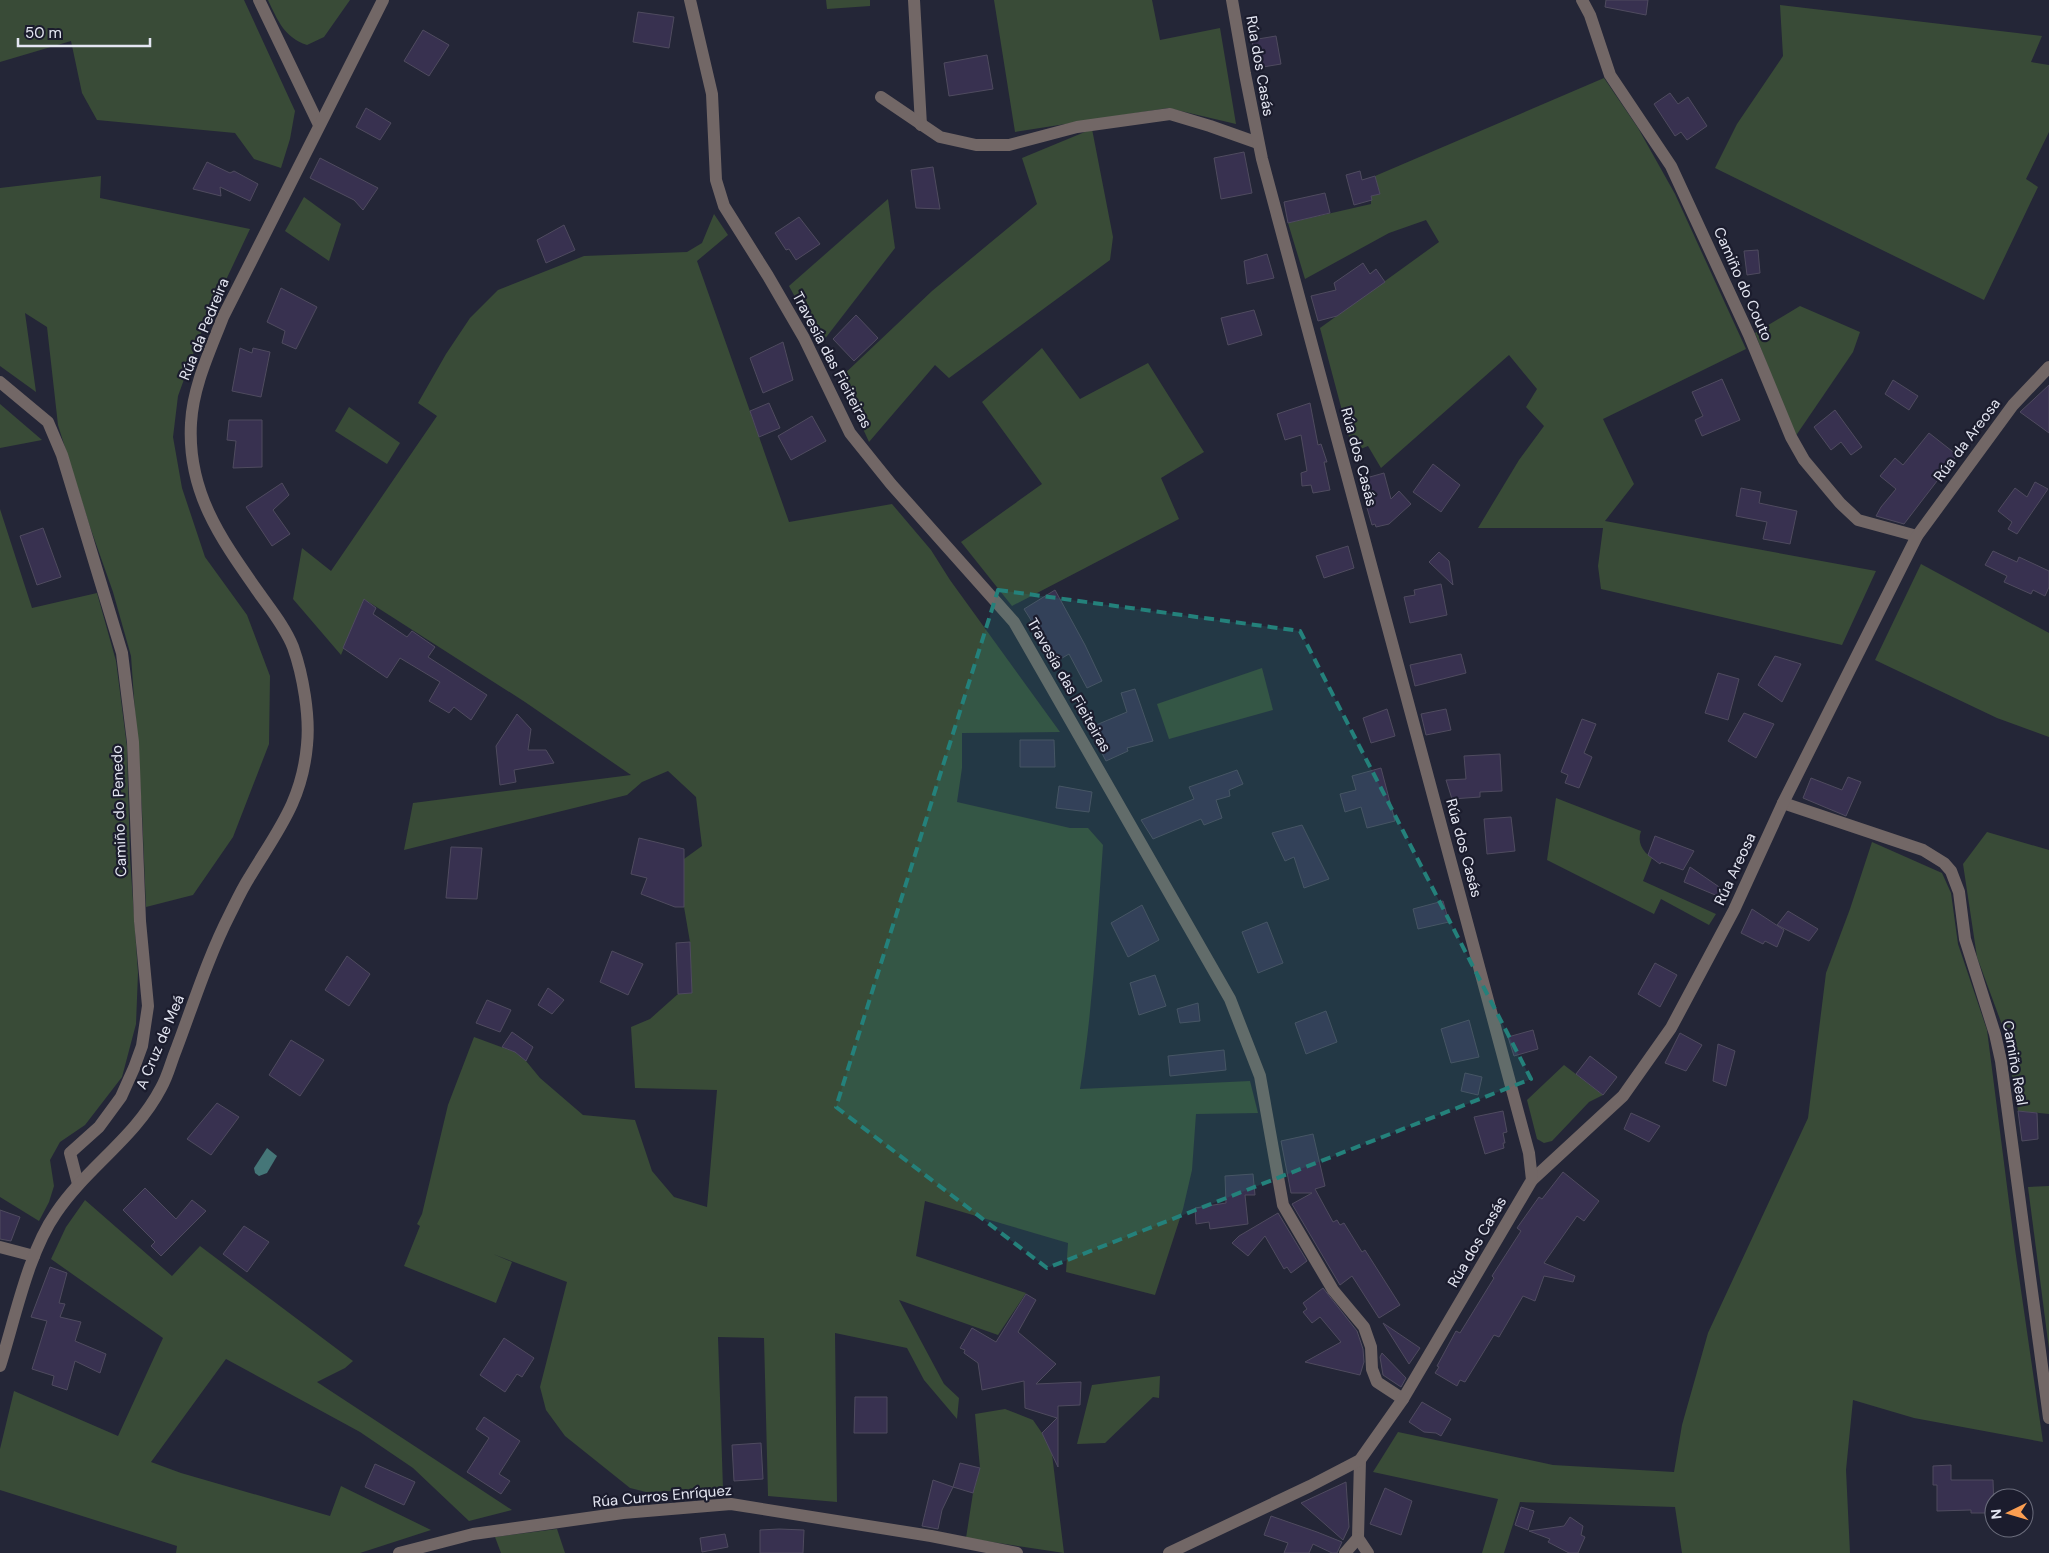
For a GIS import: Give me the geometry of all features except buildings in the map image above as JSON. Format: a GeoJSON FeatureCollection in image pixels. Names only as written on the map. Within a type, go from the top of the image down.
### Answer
{"type":"FeatureCollection","features":[{"type":"Feature","properties":{"kind":"street"},"geometry":{"type":"LineString","coordinates":[[259,0],[319,125]]}},
{"type":"Feature","properties":{"kind":"street","name":"Rúa da Pedreira"},"geometry":{"type":"LineString","coordinates":[[286,820],[300,785],[308,744],[303,689],[292,646],[278,619],[225,544],[204,505],[192,464],[191,420],[202,370],[223,317],[383,0]]}},
{"type":"Feature","properties":{"kind":"street","name":"Travesía das Fieiteiras"},"geometry":{"type":"LineString","coordinates":[[690,0],[712,94],[716,180],[724,206],[804,338],[850,432],[891,484],[1014,622],[1225,990],[1260,1076],[1283,1205],[1333,1290],[1364,1327],[1371,1347],[1372,1369],[1377,1382],[1404,1399]]}},
{"type":"Feature","properties":{"kind":"street"},"geometry":{"type":"LineString","coordinates":[[914,0],[921,125]]}},
{"type":"Feature","properties":{"kind":"street","name":"Rúa dos Casás"},"geometry":{"type":"LineString","coordinates":[[1169,1553],[1360,1460],[1404,1399],[1532,1180],[1529,1153],[1258,143],[1232,0]]}},
{"type":"Feature","properties":{"kind":"street","name":"Camiño do Couto"},"geometry":{"type":"LineString","coordinates":[[1582,0],[1590,15],[1610,75],[1670,166],[1749,335],[1791,438],[1804,460],[1840,503],[1858,520],[1917,536]]}},
{"type":"Feature","properties":{"kind":"street"},"geometry":{"type":"LineString","coordinates":[[881,97],[940,137],[976,145],[1009,145],[1077,127],[1170,114],[1258,143]]}},
{"type":"Feature","properties":{"kind":"street","name":"Rúa da Areosa"},"geometry":{"type":"LineString","coordinates":[[1917,536],[2013,405],[2049,367]]}},
{"type":"Feature","properties":{"kind":"street","name":"Camiño do Penedo"},"geometry":{"type":"LineString","coordinates":[[0,382],[48,422],[62,455],[122,653],[133,742],[140,921],[148,1006],[142,1046],[121,1097],[99,1127],[70,1153],[78,1184]]}},
{"type":"Feature","properties":{"kind":"street","name":"Rúa Areosa"},"geometry":{"type":"LineString","coordinates":[[1532,1180],[1623,1096],[1671,1028],[1734,910],[1783,803],[1917,536]]}},
{"type":"Feature","properties":{"kind":"street","name":"Camiño Real"},"geometry":{"type":"LineString","coordinates":[[1783,803],[1923,850],[1944,863],[1952,871],[1959,892],[1965,939],[1995,1034],[2001,1061],[2049,1418]]}},
{"type":"Feature","properties":{"kind":"street","name":"A Cruz de Meá"},"geometry":{"type":"LineString","coordinates":[[0,1366],[34,1256],[56,1212],[78,1184],[131,1132],[161,1088],[227,919],[249,878],[286,820]]}},
{"type":"Feature","properties":{"kind":"street"},"geometry":{"type":"LineString","coordinates":[[0,1247],[34,1256]]}},
{"type":"Feature","properties":{"kind":"street"},"geometry":{"type":"LineString","coordinates":[[1360,1460],[1358,1538],[1368,1553]]}},
{"type":"Feature","properties":{"kind":"street","name":"Rúa Curros Enríquez"},"geometry":{"type":"LineString","coordinates":[[399,1553],[473,1534],[622,1513],[731,1504],[931,1536],[1017,1553]]}},
{"type":"Feature","properties":{"kind":"street"},"geometry":{"type":"LineString","coordinates":[[1345,1553],[1358,1538]]}},
{"type":"Feature","properties":{"kind":"highlighted area"},"geometry":{"type":"Polygon","coordinates":[[[998,590],[1300,631],[1531,1079],[1047,1268],[836,1107],[998,590]]]}},
{"type":"Feature","properties":{"kind":"shaded area"},"geometry":{"type":"Polygon","coordinates":[[[0,0],[244,0],[295,111],[290,139],[281,168],[254,159],[235,133],[97,120],[82,93],[71,41],[0,62],[0,0]]]}},
{"type":"Feature","properties":{"kind":"shaded area"},"geometry":{"type":"Polygon","coordinates":[[[268,0],[350,0],[324,37],[307,45],[299,42],[287,33],[268,0]]]}},
{"type":"Feature","properties":{"kind":"shaded area"},"geometry":{"type":"Polygon","coordinates":[[[826,0],[870,0],[870,6],[827,9],[826,0]]]}},
{"type":"Feature","properties":{"kind":"shaded area"},"geometry":{"type":"Polygon","coordinates":[[[994,0],[1152,0],[1160,40],[1220,28],[1236,124],[1168,108],[1015,132],[994,0]]]}},
{"type":"Feature","properties":{"kind":"shaded area"},"geometry":{"type":"Polygon","coordinates":[[[1780,5],[2042,36],[2031,62],[2049,65],[2049,132],[2026,179],[2038,187],[1984,300],[1715,168],[1737,124],[1783,56],[1780,5]]]}},
{"type":"Feature","properties":{"kind":"shaded area"},"geometry":{"type":"Polygon","coordinates":[[[1604,78],[1638,128],[1675,194],[1746,349],[1603,419],[1634,484],[1605,521],[1876,571],[1842,645],[1601,589],[1598,566],[1603,528],[1478,528],[1519,460],[1544,426],[1526,407],[1537,389],[1509,355],[1381,468],[1368,446],[1353,452],[1320,328],[1439,242],[1426,220],[1389,233],[1305,279],[1288,223],[1371,204],[1371,196],[1380,194],[1375,176],[1604,78]]]}},
{"type":"Feature","properties":{"kind":"shaded area"},"geometry":{"type":"Polygon","coordinates":[[[1092,129],[1113,237],[1110,260],[949,378],[935,365],[869,442],[840,378],[932,291],[1037,204],[1022,158],[1092,129]]]}},
{"type":"Feature","properties":{"kind":"shaded area"},"geometry":{"type":"Polygon","coordinates":[[[101,176],[100,198],[250,229],[200,335],[178,396],[173,437],[182,488],[205,557],[247,615],[270,676],[269,744],[233,837],[193,895],[146,907],[142,811],[131,656],[113,592],[89,524],[58,425],[47,327],[25,313],[36,392],[0,366],[0,188],[101,176]]]}},
{"type":"Feature","properties":{"kind":"shaded area"},"geometry":{"type":"Polygon","coordinates":[[[304,197],[341,224],[329,261],[285,231],[304,197]]]}},
{"type":"Feature","properties":{"kind":"shaded area"},"geometry":{"type":"Polygon","coordinates":[[[888,199],[895,248],[824,340],[819,341],[789,286],[888,199]]]}},
{"type":"Feature","properties":{"kind":"shaded area"},"geometry":{"type":"Polygon","coordinates":[[[714,214],[728,235],[697,261],[789,522],[892,504],[931,550],[950,580],[1060,732],[962,733],[962,768],[957,802],[1070,828],[1088,828],[1103,845],[1097,937],[1080,1089],[1250,1081],[1258,1113],[1196,1114],[1192,1170],[1183,1209],[1155,1295],[1066,1272],[1068,1243],[925,1201],[916,1256],[1026,1293],[998,1335],[899,1300],[944,1384],[959,1398],[957,1419],[924,1380],[907,1348],[835,1333],[837,1502],[768,1496],[764,1338],[718,1337],[723,1489],[646,1492],[630,1488],[565,1436],[546,1410],[540,1387],[567,1282],[493,1254],[512,1262],[496,1303],[404,1266],[420,1226],[417,1224],[422,1214],[448,1105],[474,1037],[515,1052],[526,1061],[540,1078],[583,1115],[635,1120],[652,1171],[674,1197],[707,1207],[717,1090],[635,1088],[631,1027],[650,1019],[678,994],[692,993],[690,942],[684,907],[684,859],[702,846],[696,797],[668,771],[642,782],[627,795],[404,850],[413,803],[631,775],[525,702],[364,599],[341,655],[293,599],[302,548],[331,571],[437,416],[418,403],[446,354],[470,318],[498,290],[584,256],[687,252],[702,243],[714,214]]]}},
{"type":"Feature","properties":{"kind":"shaded area"},"geometry":{"type":"Polygon","coordinates":[[[1800,306],[1860,332],[1853,352],[1795,437],[1755,333],[1800,306]]]}},
{"type":"Feature","properties":{"kind":"shaded area"},"geometry":{"type":"Polygon","coordinates":[[[1042,348],[1080,399],[1148,363],[1204,452],[1161,478],[1179,519],[1012,606],[961,542],[1042,484],[982,402],[1042,348]]]}},
{"type":"Feature","properties":{"kind":"shaded area"},"geometry":{"type":"Polygon","coordinates":[[[0,404],[42,440],[0,448],[0,404]]]}},
{"type":"Feature","properties":{"kind":"shaded area"},"geometry":{"type":"Polygon","coordinates":[[[349,407],[400,443],[387,464],[335,431],[349,407]]]}},
{"type":"Feature","properties":{"kind":"shaded area"},"geometry":{"type":"Polygon","coordinates":[[[0,509],[32,608],[97,593],[116,661],[127,747],[130,858],[138,973],[136,1024],[122,1077],[85,1125],[60,1142],[50,1160],[54,1186],[49,1202],[39,1221],[0,1197],[0,509]]]}},
{"type":"Feature","properties":{"kind":"shaded area"},"geometry":{"type":"Polygon","coordinates":[[[1921,564],[2049,633],[2049,737],[1997,718],[1875,660],[1921,564]]]}},
{"type":"Feature","properties":{"kind":"shaded area"},"geometry":{"type":"Polygon","coordinates":[[[1262,668],[1273,710],[1169,739],[1157,704],[1262,668]]]}},
{"type":"Feature","properties":{"kind":"shaded area"},"geometry":{"type":"Polygon","coordinates":[[[1556,798],[1641,831],[1641,846],[1652,858],[1643,881],[1716,914],[1709,925],[1661,899],[1654,914],[1547,860],[1556,798]]]}},
{"type":"Feature","properties":{"kind":"shaded area"},"geometry":{"type":"Polygon","coordinates":[[[1987,832],[2049,850],[2049,1114],[2018,1111],[2005,1033],[1977,957],[1963,864],[1987,832]]]}},
{"type":"Feature","properties":{"kind":"shaded area"},"geometry":{"type":"Polygon","coordinates":[[[1872,842],[1942,873],[1951,893],[1958,944],[1987,1030],[2015,1249],[2043,1442],[1914,1418],[1853,1400],[1846,1470],[1850,1553],[1682,1553],[1675,1507],[1520,1502],[1504,1553],[1482,1553],[1498,1499],[1373,1472],[1398,1432],[1553,1465],[1674,1472],[1682,1425],[1708,1333],[1808,1118],[1826,973],[1872,842]]]}},
{"type":"Feature","properties":{"kind":"shaded area"},"geometry":{"type":"Polygon","coordinates":[[[1564,1065],[1603,1095],[1589,1102],[1552,1141],[1544,1143],[1537,1139],[1527,1100],[1564,1065]]]}},
{"type":"Feature","properties":{"kind":"shaded area"},"geometry":{"type":"Polygon","coordinates":[[[267,1148],[277,1156],[267,1173],[259,1176],[255,1173],[254,1168],[267,1148]]]}},
{"type":"Feature","properties":{"kind":"shaded area"},"geometry":{"type":"Polygon","coordinates":[[[2049,1186],[2049,1349],[2028,1187],[2049,1186]]]}},
{"type":"Feature","properties":{"kind":"shaded area"},"geometry":{"type":"Polygon","coordinates":[[[85,1200],[172,1276],[200,1246],[353,1361],[345,1368],[317,1382],[512,1510],[469,1521],[413,1468],[360,1432],[226,1359],[151,1462],[181,1473],[330,1516],[341,1486],[431,1530],[360,1553],[176,1553],[177,1546],[0,1490],[0,1449],[14,1391],[118,1436],[163,1338],[51,1259],[66,1227],[85,1200]]]}},
{"type":"Feature","properties":{"kind":"shaded area"},"geometry":{"type":"Polygon","coordinates":[[[1160,1376],[1159,1398],[1153,1397],[1105,1443],[1077,1444],[1092,1385],[1160,1376]]]}},
{"type":"Feature","properties":{"kind":"shaded area"},"geometry":{"type":"Polygon","coordinates":[[[1005,1409],[1033,1420],[1042,1433],[1052,1454],[1064,1553],[966,1538],[973,1493],[980,1468],[975,1414],[1005,1409]]]}},
{"type":"Feature","properties":{"kind":"shaded area"},"geometry":{"type":"Polygon","coordinates":[[[557,1529],[565,1553],[501,1553],[495,1537],[557,1529]]]}}]}
